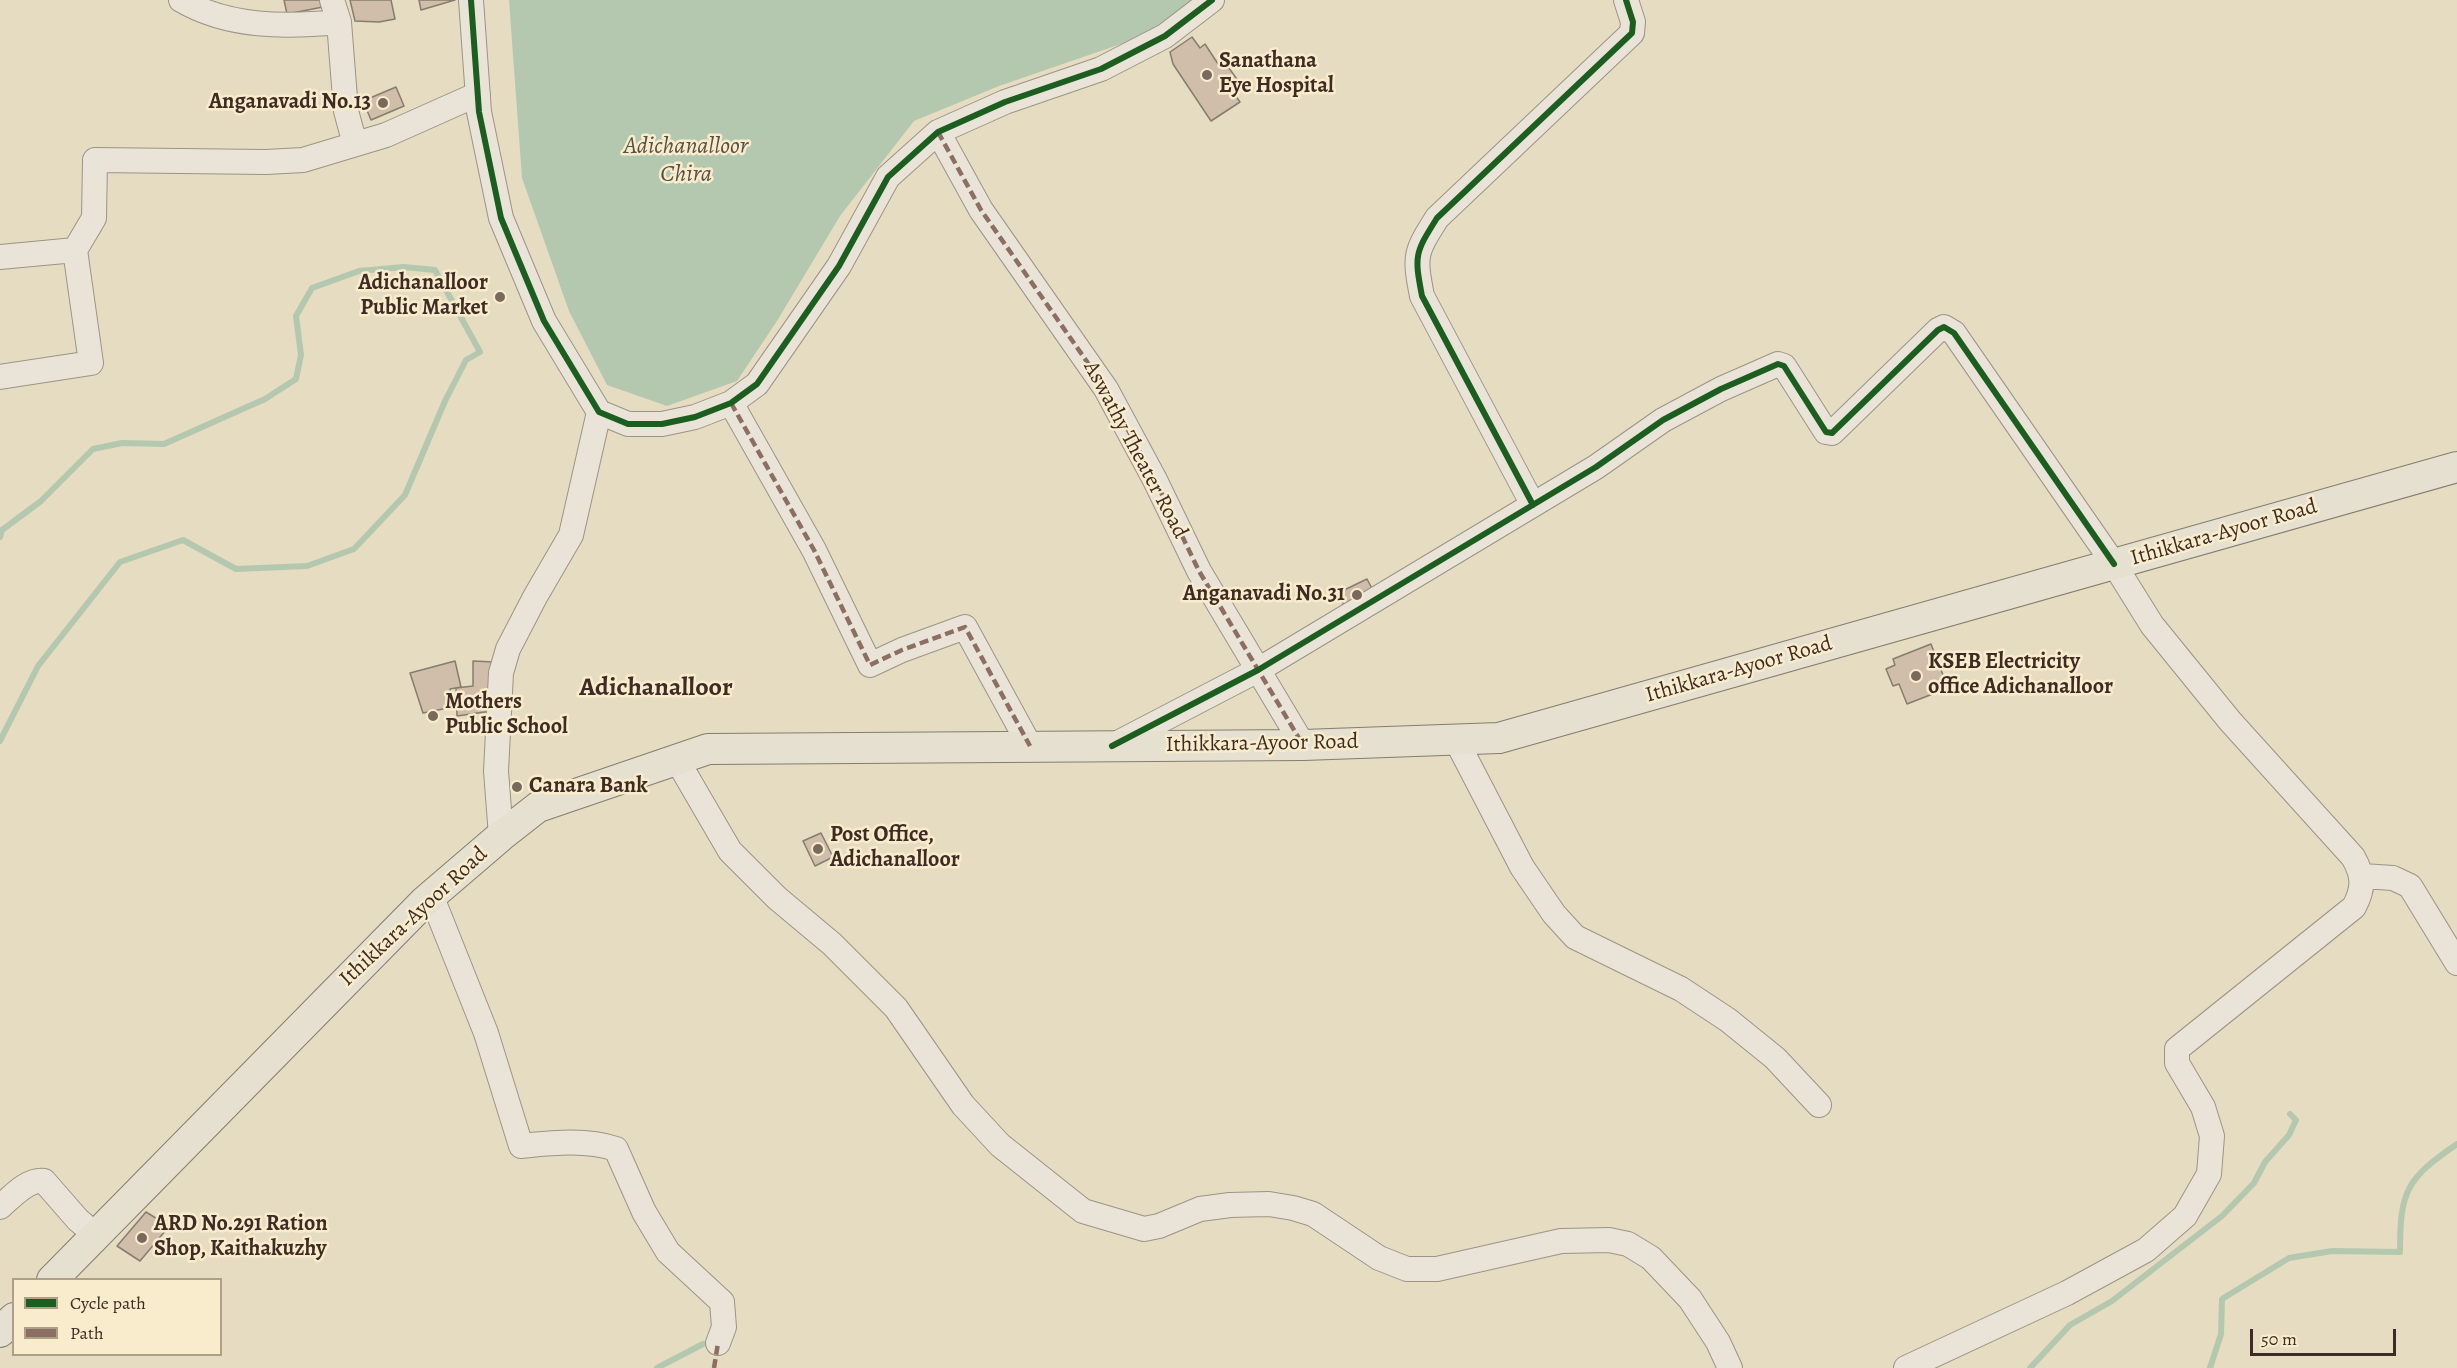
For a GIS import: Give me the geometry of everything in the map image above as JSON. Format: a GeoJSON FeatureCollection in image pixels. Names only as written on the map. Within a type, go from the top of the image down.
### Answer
{"type":"FeatureCollection","features":[{"type":"Feature","properties":{"kind":"main road","name":"Ithikkara-Ayoor Road"},"geometry":{"type":"LineString","coordinates":[[54,1278],[431,895],[538,807],[708,749],[1303,745],[1499,738],[2457,467]]}},
{"type":"Feature","properties":{"kind":"main road"},"geometry":{"type":"LineString","coordinates":[[0,1332],[12,1320]]}},
{"type":"Feature","properties":{"kind":"street"},"geometry":{"type":"LineString","coordinates":[[181,0],[221,16],[287,27],[336,11],[346,111],[355,144]]}},
{"type":"Feature","properties":{"kind":"street"},"geometry":{"type":"LineString","coordinates":[[471,0],[478,94],[501,218],[544,321],[599,412],[628,424],[662,424],[695,417],[731,403],[757,384],[839,266],[888,177],[938,132],[1005,102],[1101,69],[1165,36],[1212,0]]}},
{"type":"Feature","properties":{"kind":"street"},"geometry":{"type":"LineString","coordinates":[[1533,505],[1422,296],[1418,249],[1437,218],[1632,33],[1633,22],[1626,0]]}},
{"type":"Feature","properties":{"kind":"street"},"geometry":{"type":"LineString","coordinates":[[0,376],[91,363],[75,250],[94,218],[95,160],[266,162],[303,160],[386,135],[478,94]]}},
{"type":"Feature","properties":{"kind":"street","name":"Aswathy Theater Road"},"geometry":{"type":"LineString","coordinates":[[938,132],[981,210],[1106,389],[1155,480],[1199,572],[1303,745]]}},
{"type":"Feature","properties":{"kind":"street"},"geometry":{"type":"LineString","coordinates":[[0,257],[75,250]]}},
{"type":"Feature","properties":{"kind":"street"},"geometry":{"type":"LineString","coordinates":[[1112,746],[1258,670],[1596,467],[1663,420],[1721,389],[1778,364],[1784,366],[1826,432],[1832,433],[1938,330],[1944,327],[1954,333],[2114,564],[2152,625],[2230,721],[2353,857],[2362,876],[2361,890],[2354,907],[2177,1049],[2177,1063],[2203,1107],[2212,1136],[2209,1174],[2185,1216],[2146,1250],[2067,1293],[1906,1368]]}},
{"type":"Feature","properties":{"kind":"street"},"geometry":{"type":"LineString","coordinates":[[731,403],[814,550],[870,665],[902,650],[964,627],[1030,746]]}},
{"type":"Feature","properties":{"kind":"street"},"geometry":{"type":"LineString","coordinates":[[501,837],[496,771],[501,673],[508,649],[571,535],[599,412]]}},
{"type":"Feature","properties":{"kind":"street"},"geometry":{"type":"LineString","coordinates":[[1456,740],[1522,867],[1554,914],[1575,937],[1682,989],[1728,1020],[1775,1058],[1819,1105]]}},
{"type":"Feature","properties":{"kind":"street"},"geometry":{"type":"LineString","coordinates":[[676,760],[730,851],[777,898],[832,944],[896,1008],[963,1105],[1000,1145],[1083,1211],[1144,1229],[1159,1226],[1200,1209],[1230,1204],[1269,1204],[1293,1208],[1312,1214],[1379,1258],[1407,1269],[1437,1269],[1561,1241],[1609,1240],[1628,1244],[1651,1258],[1690,1299],[1718,1342],[1730,1368]]}},
{"type":"Feature","properties":{"kind":"street"},"geometry":{"type":"LineString","coordinates":[[2362,876],[2393,878],[2410,886],[2457,963]]}},
{"type":"Feature","properties":{"kind":"street"},"geometry":{"type":"LineString","coordinates":[[431,895],[486,1033],[521,1146],[561,1142],[616,1149],[644,1212],[668,1252],[722,1302],[724,1327],[718,1343]]}},
{"type":"Feature","properties":{"kind":"street"},"geometry":{"type":"LineString","coordinates":[[0,1208],[28,1184],[37,1180],[44,1181],[78,1220],[96,1235]]}},
{"type":"Feature","properties":{"kind":"water","name":"Adichanalloor Chira"},"geometry":{"type":"Polygon","coordinates":[[[509,0],[1194,0],[1147,35],[999,86],[914,121],[840,216],[777,321],[737,381],[667,406],[607,385],[569,311],[522,178],[509,0]]]}},
{"type":"Feature","properties":{"kind":"building"},"geometry":{"type":"Polygon","coordinates":[[[284,0],[320,0],[323,7],[287,14],[284,0]]]}},
{"type":"Feature","properties":{"kind":"building"},"geometry":{"type":"Polygon","coordinates":[[[350,0],[391,0],[395,19],[379,22],[355,21],[350,0]]]}},
{"type":"Feature","properties":{"kind":"building"},"geometry":{"type":"Polygon","coordinates":[[[419,0],[455,0],[421,10],[419,0]]]}},
{"type":"Feature","properties":{"kind":"building","name":"Sanathana Eye Hospital"},"geometry":{"type":"Polygon","coordinates":[[[1192,37],[1200,48],[1205,44],[1220,67],[1226,64],[1239,82],[1230,88],[1240,102],[1211,121],[1173,64],[1170,52],[1192,37]]]}},
{"type":"Feature","properties":{"kind":"building","name":"Anganavadi No.13"},"geometry":{"type":"Polygon","coordinates":[[[396,87],[404,106],[371,120],[363,101],[396,87]]]}},
{"type":"Feature","properties":{"kind":"building","name":"Anganavadi No.31"},"geometry":{"type":"Polygon","coordinates":[[[1367,579],[1376,596],[1347,611],[1338,593],[1367,579]]]}},
{"type":"Feature","properties":{"kind":"building","name":"KSEB Electricity office Adichanalloor"},"geometry":{"type":"Polygon","coordinates":[[[1931,644],[1948,688],[1907,704],[1899,684],[1893,686],[1886,669],[1895,665],[1893,659],[1931,644]]]}},
{"type":"Feature","properties":{"kind":"building"},"geometry":{"type":"Polygon","coordinates":[[[455,661],[461,687],[450,689],[453,707],[423,713],[410,673],[455,661]]]}},
{"type":"Feature","properties":{"kind":"building"},"geometry":{"type":"Polygon","coordinates":[[[473,661],[494,662],[492,711],[457,716],[456,688],[473,686],[473,661]]]}},
{"type":"Feature","properties":{"kind":"building","name":"Post Office, Adichanalloor"},"geometry":{"type":"Polygon","coordinates":[[[821,833],[833,857],[815,866],[803,841],[821,833]]]}},
{"type":"Feature","properties":{"kind":"building","name":"ARD No.291 Ration Shop, Kaithakuzhy"},"geometry":{"type":"Polygon","coordinates":[[[146,1212],[167,1225],[166,1230],[140,1261],[117,1246],[146,1212]]]}},
{"type":"Feature","properties":{"kind":"waterway"},"geometry":{"type":"LineString","coordinates":[[0,537],[2,530],[41,501],[93,449],[122,443],[164,444],[265,399],[296,379],[301,355],[296,316],[312,288],[359,271],[404,267],[435,270],[480,352],[466,360],[445,401],[405,495],[354,549],[307,566],[236,569],[183,540],[120,562],[38,666],[0,741]]}},
{"type":"Feature","properties":{"kind":"waterway"},"geometry":{"type":"LineString","coordinates":[[2030,1368],[2070,1325],[2112,1301],[2222,1216],[2254,1183],[2265,1162],[2289,1135],[2296,1120],[2290,1114]]}},
{"type":"Feature","properties":{"kind":"waterway"},"geometry":{"type":"LineString","coordinates":[[2210,1368],[2221,1334],[2222,1299],[2289,1258],[2332,1251],[2400,1252],[2402,1214],[2409,1188],[2427,1167],[2457,1144]]}},
{"type":"Feature","properties":{"kind":"waterway"},"geometry":{"type":"LineString","coordinates":[[657,1368],[703,1344]]}},
{"type":"Feature","properties":{"kind":"marked path"},"geometry":{"type":"LineString","coordinates":[[938,132],[981,210],[1106,389],[1155,480],[1199,571],[1303,745]]}},
{"type":"Feature","properties":{"kind":"marked path"},"geometry":{"type":"LineString","coordinates":[[731,403],[814,550],[870,665],[902,650],[965,627],[1030,746]]}},
{"type":"Feature","properties":{"kind":"marked path"},"geometry":{"type":"LineString","coordinates":[[714,1368],[718,1343]]}},
{"type":"Feature","properties":{"kind":"cycle path"},"geometry":{"type":"LineString","coordinates":[[471,0],[479,112],[501,218],[544,321],[599,412],[628,424],[662,424],[695,417],[731,403],[757,384],[839,266],[888,177],[938,132],[1005,102],[1101,69],[1165,36],[1212,0]]}},
{"type":"Feature","properties":{"kind":"cycle path"},"geometry":{"type":"LineString","coordinates":[[1533,505],[1422,296],[1418,255],[1424,239],[1437,218],[1632,33],[1633,22],[1626,0]]}},
{"type":"Feature","properties":{"kind":"cycle path"},"geometry":{"type":"LineString","coordinates":[[1112,746],[1258,670],[1596,467],[1663,420],[1721,389],[1778,364],[1784,366],[1826,432],[1832,433],[1938,330],[1944,327],[1954,333],[2114,564]]}},
{"type":"Feature","properties":{"kind":"place","name":"Sanathana Eye Hospital"},"geometry":{"type":"Point","coordinates":[1207,75]}},
{"type":"Feature","properties":{"kind":"place","name":"Anganavadi No.13"},"geometry":{"type":"Point","coordinates":[383,103]}},
{"type":"Feature","properties":{"kind":"place","name":"Adichanalloor Public Market"},"geometry":{"type":"Point","coordinates":[500,297]}},
{"type":"Feature","properties":{"kind":"place","name":"Anganavadi No.31"},"geometry":{"type":"Point","coordinates":[1357,595]}},
{"type":"Feature","properties":{"kind":"place","name":"KSEB Electricity office Adichanalloor"},"geometry":{"type":"Point","coordinates":[1916,676]}},
{"type":"Feature","properties":{"kind":"place","name":"Mothers Public School"},"geometry":{"type":"Point","coordinates":[433,716]}},
{"type":"Feature","properties":{"kind":"place","name":"Canara Bank"},"geometry":{"type":"Point","coordinates":[517,787]}},
{"type":"Feature","properties":{"kind":"place","name":"Post Office, Adichanalloor"},"geometry":{"type":"Point","coordinates":[818,849]}},
{"type":"Feature","properties":{"kind":"place","name":"ARD No.291 Ration Shop, Kaithakuzhy"},"geometry":{"type":"Point","coordinates":[142,1238]}},
{"type":"Feature","properties":{"kind":"district","name":"Adichanalloor"},"geometry":{"type":"Point","coordinates":[656,689]}}]}
